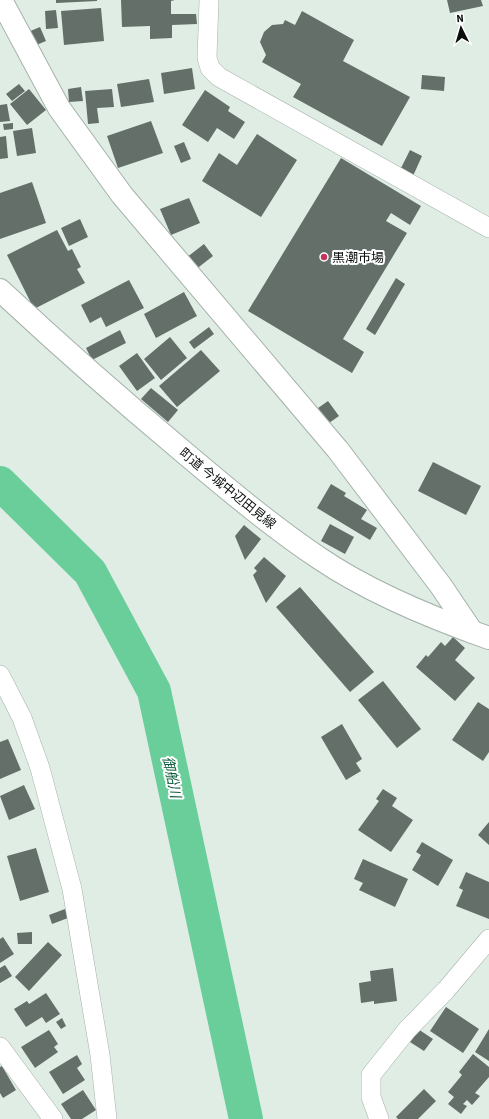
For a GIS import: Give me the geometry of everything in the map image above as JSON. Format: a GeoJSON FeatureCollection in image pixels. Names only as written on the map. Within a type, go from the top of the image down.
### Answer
{"type":"FeatureCollection","features":[{"type":"Feature","properties":{"kind":"street"},"geometry":{"type":"LineString","coordinates":[[1,0],[59,108],[122,195],[338,450],[480,635]]}},
{"type":"Feature","properties":{"kind":"street"},"geometry":{"type":"LineString","coordinates":[[209,0],[207,58],[210,68],[219,77],[489,228]]}},
{"type":"Feature","properties":{"kind":"street","name":"町道 今城中辺田見線"},"geometry":{"type":"LineString","coordinates":[[0,290],[152,426],[221,484],[320,559],[363,584],[426,614],[480,635]]}},
{"type":"Feature","properties":{"kind":"street"},"geometry":{"type":"LineString","coordinates":[[0,675],[22,718],[40,768],[70,882],[86,966],[100,1055],[107,1119]]}},
{"type":"Feature","properties":{"kind":"street"},"geometry":{"type":"LineString","coordinates":[[379,1119],[371,1097],[371,1075],[407,1030],[446,990],[489,939]]}},
{"type":"Feature","properties":{"kind":"street"},"geometry":{"type":"LineString","coordinates":[[0,1047],[53,1119]]}},
{"type":"Feature","properties":{"kind":"building"},"geometry":{"type":"Polygon","coordinates":[[[56,0],[97,0],[97,1],[56,3],[56,0]]]}},
{"type":"Feature","properties":{"kind":"building"},"geometry":{"type":"Polygon","coordinates":[[[121,0],[175,0],[171,1],[171,14],[196,14],[197,24],[172,25],[172,38],[150,39],[150,26],[122,27],[121,0]]]}},
{"type":"Feature","properties":{"kind":"building"},"geometry":{"type":"Polygon","coordinates":[[[447,0],[481,0],[483,6],[450,13],[447,0]]]}},
{"type":"Feature","properties":{"kind":"building"},"geometry":{"type":"Polygon","coordinates":[[[101,8],[104,41],[64,45],[61,11],[101,8]]]}},
{"type":"Feature","properties":{"kind":"building"},"geometry":{"type":"Polygon","coordinates":[[[56,10],[58,28],[46,29],[45,11],[56,10]]]}},
{"type":"Feature","properties":{"kind":"building"},"geometry":{"type":"Polygon","coordinates":[[[302,11],[354,40],[343,61],[410,97],[382,146],[293,97],[301,84],[262,62],[266,55],[260,42],[264,32],[272,25],[283,24],[285,20],[295,25],[302,11]]]}},
{"type":"Feature","properties":{"kind":"building"},"geometry":{"type":"Polygon","coordinates":[[[40,27],[46,41],[34,46],[28,32],[40,27]]]}},
{"type":"Feature","properties":{"kind":"building"},"geometry":{"type":"Polygon","coordinates":[[[192,68],[195,89],[164,94],[161,73],[192,68]]]}},
{"type":"Feature","properties":{"kind":"building"},"geometry":{"type":"Polygon","coordinates":[[[422,75],[445,77],[444,91],[421,89],[422,75]]]}},
{"type":"Feature","properties":{"kind":"building"},"geometry":{"type":"Polygon","coordinates":[[[149,79],[154,102],[121,107],[117,84],[149,79]]]}},
{"type":"Feature","properties":{"kind":"building"},"geometry":{"type":"Polygon","coordinates":[[[19,84],[25,91],[12,101],[6,94],[19,84]]]}},
{"type":"Feature","properties":{"kind":"building"},"geometry":{"type":"Polygon","coordinates":[[[81,87],[83,101],[69,102],[68,89],[81,87]]]}},
{"type":"Feature","properties":{"kind":"building"},"geometry":{"type":"Polygon","coordinates":[[[29,89],[46,110],[27,125],[10,104],[29,89]]]}},
{"type":"Feature","properties":{"kind":"building"},"geometry":{"type":"Polygon","coordinates":[[[112,89],[114,107],[97,108],[99,123],[88,124],[85,91],[112,89]]]}},
{"type":"Feature","properties":{"kind":"building"},"geometry":{"type":"Polygon","coordinates":[[[205,90],[230,107],[228,111],[245,122],[234,139],[217,128],[208,142],[182,125],[205,90]]]}},
{"type":"Feature","properties":{"kind":"building"},"geometry":{"type":"Polygon","coordinates":[[[7,104],[10,121],[0,122],[0,105],[7,104]]]}},
{"type":"Feature","properties":{"kind":"building"},"geometry":{"type":"Polygon","coordinates":[[[151,121],[163,153],[118,168],[107,136],[151,121]]]}},
{"type":"Feature","properties":{"kind":"building"},"geometry":{"type":"Polygon","coordinates":[[[13,123],[13,129],[4,130],[3,124],[13,123]]]}},
{"type":"Feature","properties":{"kind":"building"},"geometry":{"type":"Polygon","coordinates":[[[32,128],[36,153],[17,156],[13,131],[32,128]]]}},
{"type":"Feature","properties":{"kind":"building"},"geometry":{"type":"Polygon","coordinates":[[[257,134],[297,160],[261,217],[202,181],[219,153],[237,165],[257,134]]]}},
{"type":"Feature","properties":{"kind":"building"},"geometry":{"type":"Polygon","coordinates":[[[6,136],[8,158],[0,159],[0,137],[6,136]]]}},
{"type":"Feature","properties":{"kind":"building"},"geometry":{"type":"Polygon","coordinates":[[[184,142],[191,159],[181,163],[174,146],[184,142]]]}},
{"type":"Feature","properties":{"kind":"building"},"geometry":{"type":"Polygon","coordinates":[[[410,150],[422,156],[413,176],[400,170],[410,150]]]}},
{"type":"Feature","properties":{"kind":"building"},"geometry":{"type":"Polygon","coordinates":[[[341,158],[421,206],[410,225],[391,213],[386,221],[407,233],[343,339],[364,352],[352,373],[248,311],[341,158]]]}},
{"type":"Feature","properties":{"kind":"building"},"geometry":{"type":"Polygon","coordinates":[[[32,182],[46,223],[0,239],[0,193],[32,182]]]}},
{"type":"Feature","properties":{"kind":"building"},"geometry":{"type":"Polygon","coordinates":[[[189,198],[200,223],[171,235],[160,209],[189,198]]]}},
{"type":"Feature","properties":{"kind":"building"},"geometry":{"type":"Polygon","coordinates":[[[80,219],[88,237],[69,246],[61,228],[80,219]]]}},
{"type":"Feature","properties":{"kind":"building"},"geometry":{"type":"Polygon","coordinates":[[[57,230],[68,251],[72,249],[81,267],[77,269],[85,283],[34,309],[7,255],[57,230]]]}},
{"type":"Feature","properties":{"kind":"building"},"geometry":{"type":"Polygon","coordinates":[[[204,244],[213,256],[195,270],[186,258],[204,244]]]}},
{"type":"Feature","properties":{"kind":"building"},"geometry":{"type":"Polygon","coordinates":[[[396,278],[405,284],[375,335],[366,329],[396,278]]]}},
{"type":"Feature","properties":{"kind":"building"},"geometry":{"type":"Polygon","coordinates":[[[129,280],[144,308],[106,327],[101,317],[90,323],[81,305],[129,280]]]}},
{"type":"Feature","properties":{"kind":"building"},"geometry":{"type":"Polygon","coordinates":[[[184,292],[197,316],[156,338],[144,314],[184,292]]]}},
{"type":"Feature","properties":{"kind":"building"},"geometry":{"type":"Polygon","coordinates":[[[209,327],[214,334],[194,349],[189,342],[209,327]]]}},
{"type":"Feature","properties":{"kind":"building"},"geometry":{"type":"Polygon","coordinates":[[[120,330],[126,343],[92,360],[86,348],[120,330]]]}},
{"type":"Feature","properties":{"kind":"building"},"geometry":{"type":"Polygon","coordinates":[[[170,337],[187,358],[161,380],[144,359],[170,337]]]}},
{"type":"Feature","properties":{"kind":"building"},"geometry":{"type":"Polygon","coordinates":[[[201,350],[220,371],[177,407],[159,386],[201,350]]]}},
{"type":"Feature","properties":{"kind":"building"},"geometry":{"type":"Polygon","coordinates":[[[137,353],[155,378],[137,391],[119,366],[137,353]]]}},
{"type":"Feature","properties":{"kind":"building"},"geometry":{"type":"Polygon","coordinates":[[[151,388],[178,410],[168,422],[141,399],[151,388]]]}},
{"type":"Feature","properties":{"kind":"building"},"geometry":{"type":"Polygon","coordinates":[[[328,401],[339,416],[329,423],[318,408],[328,401]]]}},
{"type":"Feature","properties":{"kind":"building"},"geometry":{"type":"Polygon","coordinates":[[[433,462],[481,486],[466,515],[418,491],[433,462]]]}},
{"type":"Feature","properties":{"kind":"building"},"geometry":{"type":"Polygon","coordinates":[[[331,484],[346,493],[344,496],[367,510],[361,519],[377,528],[370,540],[317,508],[331,484]]]}},
{"type":"Feature","properties":{"kind":"building"},"geometry":{"type":"Polygon","coordinates":[[[330,524],[354,537],[345,554],[321,541],[330,524]]]}},
{"type":"Feature","properties":{"kind":"building"},"geometry":{"type":"Polygon","coordinates":[[[244,525],[261,539],[245,560],[235,536],[244,525]]]}},
{"type":"Feature","properties":{"kind":"building"},"geometry":{"type":"Polygon","coordinates":[[[264,557],[286,576],[266,603],[253,575],[257,571],[254,568],[264,557]]]}},
{"type":"Feature","properties":{"kind":"building"},"geometry":{"type":"Polygon","coordinates":[[[300,587],[374,672],[350,692],[276,607],[300,587]]]}},
{"type":"Feature","properties":{"kind":"building"},"geometry":{"type":"Polygon","coordinates":[[[453,637],[465,648],[455,660],[475,678],[455,701],[416,667],[426,655],[428,657],[441,642],[445,646],[453,637]]]}},
{"type":"Feature","properties":{"kind":"building"},"geometry":{"type":"Polygon","coordinates":[[[383,681],[421,729],[397,748],[358,700],[383,681]]]}},
{"type":"Feature","properties":{"kind":"building"},"geometry":{"type":"Polygon","coordinates":[[[478,702],[489,709],[489,752],[483,761],[452,740],[478,702]]]}},
{"type":"Feature","properties":{"kind":"building"},"geometry":{"type":"Polygon","coordinates":[[[342,724],[362,759],[356,763],[361,771],[346,780],[321,737],[342,724]]]}},
{"type":"Feature","properties":{"kind":"building"},"geometry":{"type":"Polygon","coordinates":[[[8,739],[21,770],[0,779],[0,742],[8,739]]]}},
{"type":"Feature","properties":{"kind":"building"},"geometry":{"type":"Polygon","coordinates":[[[24,785],[35,809],[9,820],[0,796],[24,785]]]}},
{"type":"Feature","properties":{"kind":"building"},"geometry":{"type":"Polygon","coordinates":[[[383,789],[397,798],[392,806],[413,820],[391,852],[358,830],[379,801],[376,799],[383,789]]]}},
{"type":"Feature","properties":{"kind":"building"},"geometry":{"type":"Polygon","coordinates":[[[489,822],[489,845],[478,835],[489,822]]]}},
{"type":"Feature","properties":{"kind":"building"},"geometry":{"type":"Polygon","coordinates":[[[422,842],[453,860],[438,886],[412,870],[421,855],[416,852],[422,842]]]}},
{"type":"Feature","properties":{"kind":"building"},"geometry":{"type":"Polygon","coordinates":[[[36,848],[49,892],[20,901],[7,856],[36,848]]]}},
{"type":"Feature","properties":{"kind":"building"},"geometry":{"type":"Polygon","coordinates":[[[363,859],[408,879],[395,907],[359,890],[363,883],[354,879],[363,859]]]}},
{"type":"Feature","properties":{"kind":"building"},"geometry":{"type":"Polygon","coordinates":[[[466,872],[489,882],[489,919],[456,906],[463,890],[459,888],[466,872]]]}},
{"type":"Feature","properties":{"kind":"building"},"geometry":{"type":"Polygon","coordinates":[[[65,909],[68,918],[52,924],[49,915],[65,909]]]}},
{"type":"Feature","properties":{"kind":"building"},"geometry":{"type":"Polygon","coordinates":[[[32,932],[32,944],[18,944],[17,933],[32,932]]]}},
{"type":"Feature","properties":{"kind":"building"},"geometry":{"type":"Polygon","coordinates":[[[3,937],[14,954],[0,963],[0,939],[3,937]]]}},
{"type":"Feature","properties":{"kind":"building"},"geometry":{"type":"Polygon","coordinates":[[[48,942],[62,955],[29,991],[15,977],[48,942]]]}},
{"type":"Feature","properties":{"kind":"building"},"geometry":{"type":"Polygon","coordinates":[[[5,965],[12,976],[0,983],[0,968],[5,965]]]}},
{"type":"Feature","properties":{"kind":"building"},"geometry":{"type":"Polygon","coordinates":[[[393,968],[397,1001],[374,1004],[374,1001],[361,1003],[359,983],[371,981],[370,971],[393,968]]]}},
{"type":"Feature","properties":{"kind":"building"},"geometry":{"type":"Polygon","coordinates":[[[46,993],[60,1014],[46,1023],[42,1017],[26,1027],[14,1009],[27,1001],[29,1004],[46,993]]]}},
{"type":"Feature","properties":{"kind":"building"},"geometry":{"type":"Polygon","coordinates":[[[446,1007],[479,1029],[463,1053],[430,1031],[446,1007]]]}},
{"type":"Feature","properties":{"kind":"building"},"geometry":{"type":"Polygon","coordinates":[[[62,1018],[66,1026],[61,1029],[56,1022],[62,1018]]]}},
{"type":"Feature","properties":{"kind":"building"},"geometry":{"type":"Polygon","coordinates":[[[418,1029],[433,1039],[424,1051],[410,1042],[418,1029]]]}},
{"type":"Feature","properties":{"kind":"building"},"geometry":{"type":"Polygon","coordinates":[[[489,1029],[489,1061],[475,1052],[489,1029]]]}},
{"type":"Feature","properties":{"kind":"building"},"geometry":{"type":"Polygon","coordinates":[[[49,1030],[58,1044],[54,1047],[58,1052],[35,1068],[21,1047],[49,1030]]]}},
{"type":"Feature","properties":{"kind":"building"},"geometry":{"type":"Polygon","coordinates":[[[473,1054],[489,1067],[489,1077],[475,1093],[480,1096],[472,1105],[467,1100],[463,1104],[467,1106],[461,1114],[448,1104],[454,1097],[448,1092],[462,1075],[459,1072],[473,1054]]]}},
{"type":"Feature","properties":{"kind":"building"},"geometry":{"type":"Polygon","coordinates":[[[77,1055],[82,1064],[77,1068],[85,1080],[63,1094],[49,1072],[77,1055]]]}},
{"type":"Feature","properties":{"kind":"building"},"geometry":{"type":"Polygon","coordinates":[[[2,1066],[16,1090],[3,1098],[0,1093],[0,1067],[2,1066]]]}},
{"type":"Feature","properties":{"kind":"building"},"geometry":{"type":"Polygon","coordinates":[[[424,1089],[436,1101],[418,1119],[398,1119],[396,1117],[424,1089]]]}},
{"type":"Feature","properties":{"kind":"building"},"geometry":{"type":"Polygon","coordinates":[[[83,1090],[96,1110],[82,1119],[71,1119],[61,1104],[83,1090]]]}},
{"type":"Feature","properties":{"kind":"waterway","name":"御船川"},"geometry":{"type":"LineString","coordinates":[[0,483],[90,572],[154,691],[246,1119]]}},
{"type":"Feature","properties":{"kind":"place","name":"黒潮市場"},"geometry":{"type":"Point","coordinates":[324,257]}}]}
